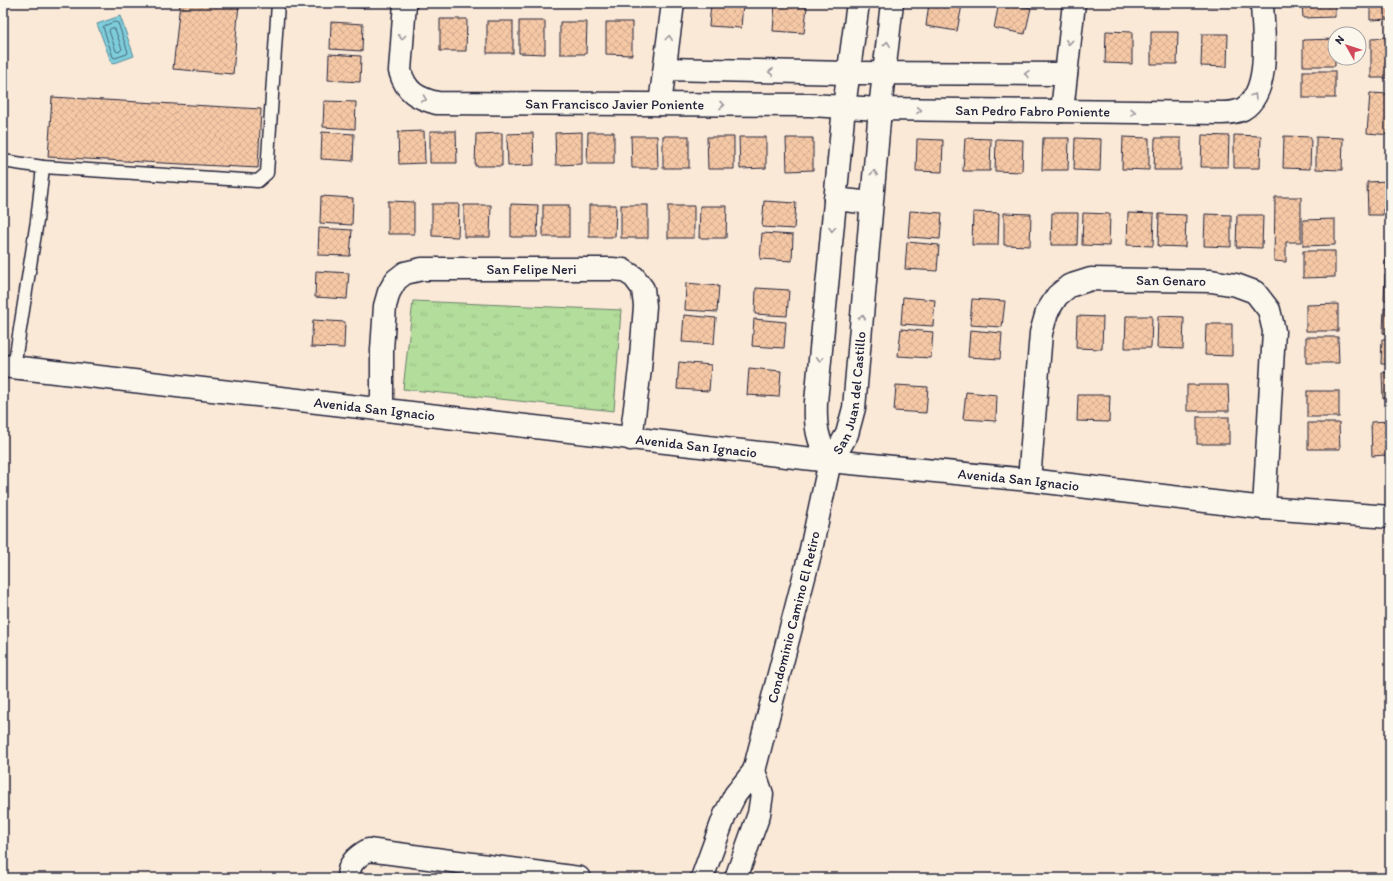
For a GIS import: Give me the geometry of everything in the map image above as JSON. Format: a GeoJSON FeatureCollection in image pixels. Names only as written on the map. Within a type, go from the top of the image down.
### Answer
{"type":"FeatureCollection","features":[{"type":"Feature","properties":{"kind":"street","name":"San Francisco Javier Poniente"},"geometry":{"type":"LineString","coordinates":[[405,3],[400,71],[404,84],[412,93],[437,103],[810,105],[844,107]]}},
{"type":"Feature","properties":{"kind":"street"},"geometry":{"type":"LineString","coordinates":[[660,104],[673,3]]}},
{"type":"Feature","properties":{"kind":"street","name":"San Juan del Castillo"},"geometry":{"type":"LineString","coordinates":[[858,3],[844,107],[815,418],[822,449],[830,461],[847,434],[854,408],[871,203],[892,3]]}},
{"type":"Feature","properties":{"kind":"street"},"geometry":{"type":"LineString","coordinates":[[1062,111],[1074,3]]}},
{"type":"Feature","properties":{"kind":"street","name":"San Pedro Fabro Poniente"},"geometry":{"type":"LineString","coordinates":[[844,107],[880,109],[1234,112],[1249,104],[1258,90],[1264,60],[1262,3]]}},
{"type":"Feature","properties":{"kind":"street"},"geometry":{"type":"LineString","coordinates":[[665,69],[848,73],[1066,74]]}},
{"type":"Feature","properties":{"kind":"street"},"geometry":{"type":"LineString","coordinates":[[835,199],[871,203]]}},
{"type":"Feature","properties":{"kind":"street","name":"San Felipe Neri"},"geometry":{"type":"LineString","coordinates":[[382,409],[382,350],[385,306],[389,292],[396,280],[405,273],[422,268],[623,270],[634,277],[643,288],[645,306],[640,369],[631,439]]}},
{"type":"Feature","properties":{"kind":"street","name":"San Genaro"},"geometry":{"type":"LineString","coordinates":[[1029,480],[1041,333],[1047,312],[1057,296],[1069,286],[1091,279],[1212,281],[1236,285],[1255,292],[1269,310],[1274,331],[1264,508]]}},
{"type":"Feature","properties":{"kind":"street","name":"Avenida San Ignacio"},"geometry":{"type":"LineString","coordinates":[[8,367],[830,461],[1029,480],[1264,508],[1390,517]]}},
{"type":"Feature","properties":{"kind":"street","name":"Condominio Camino El Retiro"},"geometry":{"type":"LineString","coordinates":[[702,878],[725,815],[735,795],[754,771],[810,554],[830,461]]}},
{"type":"Feature","properties":{"kind":"street"},"geometry":{"type":"LineString","coordinates":[[736,878],[759,814],[762,794],[754,771]]}},
{"type":"Feature","properties":{"kind":"street"},"geometry":{"type":"LineString","coordinates":[[348,878],[348,870],[356,858],[368,850],[578,878]]}},
{"type":"Feature","properties":{"kind":"lane"},"geometry":{"type":"LineString","coordinates":[[3,161],[43,167],[258,181],[267,173],[278,3]]}},
{"type":"Feature","properties":{"kind":"lane"},"geometry":{"type":"LineString","coordinates":[[8,367],[37,222],[43,167]]}},
{"type":"Feature","properties":{"kind":"green space"},"geometry":{"type":"Polygon","coordinates":[[[413,301],[621,310],[614,411],[403,389],[413,301]]]}},
{"type":"Feature","properties":{"kind":"water"},"geometry":{"type":"Polygon","coordinates":[[[120,16],[134,56],[112,64],[97,24],[120,16]]]}},
{"type":"Feature","properties":{"kind":"building"},"geometry":{"type":"Polygon","coordinates":[[[3,3],[8,3],[3,57],[3,3]]]}},
{"type":"Feature","properties":{"kind":"building"},"geometry":{"type":"Polygon","coordinates":[[[180,3],[239,3],[233,74],[173,69],[180,3]]]}},
{"type":"Feature","properties":{"kind":"building"},"geometry":{"type":"Polygon","coordinates":[[[332,3],[364,3],[364,8],[332,6],[332,3]]]}},
{"type":"Feature","properties":{"kind":"building"},"geometry":{"type":"Polygon","coordinates":[[[711,3],[743,3],[741,28],[709,26],[711,3]]]}},
{"type":"Feature","properties":{"kind":"building"},"geometry":{"type":"Polygon","coordinates":[[[929,3],[951,3],[962,5],[957,31],[926,26],[929,3]]]}},
{"type":"Feature","properties":{"kind":"building"},"geometry":{"type":"Polygon","coordinates":[[[999,3],[1031,8],[1025,34],[994,28],[999,3]]]}},
{"type":"Feature","properties":{"kind":"building"},"geometry":{"type":"Polygon","coordinates":[[[1192,3],[1224,3],[1224,5],[1192,6],[1192,3]]]}},
{"type":"Feature","properties":{"kind":"building"},"geometry":{"type":"Polygon","coordinates":[[[1302,3],[1335,3],[1335,17],[1303,18],[1302,3]]]}},
{"type":"Feature","properties":{"kind":"building"},"geometry":{"type":"Polygon","coordinates":[[[1370,3],[1390,3],[1390,19],[1370,20],[1370,3]]]}},
{"type":"Feature","properties":{"kind":"building"},"geometry":{"type":"Polygon","coordinates":[[[775,4],[807,7],[804,33],[773,31],[775,4]]]}},
{"type":"Feature","properties":{"kind":"building"},"geometry":{"type":"Polygon","coordinates":[[[440,19],[467,19],[466,51],[440,51],[440,19]]]}},
{"type":"Feature","properties":{"kind":"building"},"geometry":{"type":"Polygon","coordinates":[[[487,21],[513,21],[513,53],[487,53],[487,21]]]}},
{"type":"Feature","properties":{"kind":"building"},"geometry":{"type":"Polygon","coordinates":[[[519,21],[545,21],[545,54],[519,53],[519,21]]]}},
{"type":"Feature","properties":{"kind":"building"},"geometry":{"type":"Polygon","coordinates":[[[331,22],[363,24],[362,51],[330,49],[331,22]]]}},
{"type":"Feature","properties":{"kind":"building"},"geometry":{"type":"Polygon","coordinates":[[[560,22],[587,22],[586,54],[560,54],[560,22]]]}},
{"type":"Feature","properties":{"kind":"building"},"geometry":{"type":"Polygon","coordinates":[[[606,22],[632,22],[632,55],[606,54],[606,22]]]}},
{"type":"Feature","properties":{"kind":"building"},"geometry":{"type":"Polygon","coordinates":[[[1106,31],[1132,32],[1132,64],[1105,63],[1106,31]]]}},
{"type":"Feature","properties":{"kind":"building"},"geometry":{"type":"Polygon","coordinates":[[[1151,32],[1178,32],[1177,64],[1151,64],[1151,32]]]}},
{"type":"Feature","properties":{"kind":"building"},"geometry":{"type":"Polygon","coordinates":[[[1202,34],[1228,34],[1227,67],[1201,66],[1202,34]]]}},
{"type":"Feature","properties":{"kind":"building"},"geometry":{"type":"Polygon","coordinates":[[[1390,37],[1390,78],[1371,78],[1371,38],[1390,37]]]}},
{"type":"Feature","properties":{"kind":"building"},"geometry":{"type":"Polygon","coordinates":[[[1327,39],[1327,66],[1303,66],[1303,40],[1327,39]]]}},
{"type":"Feature","properties":{"kind":"building"},"geometry":{"type":"Polygon","coordinates":[[[329,54],[361,56],[360,82],[328,80],[329,54]]]}},
{"type":"Feature","properties":{"kind":"building"},"geometry":{"type":"Polygon","coordinates":[[[1303,71],[1335,71],[1335,98],[1303,98],[1303,71]]]}},
{"type":"Feature","properties":{"kind":"building"},"geometry":{"type":"Polygon","coordinates":[[[1370,93],[1390,94],[1390,135],[1367,133],[1370,93]]]}},
{"type":"Feature","properties":{"kind":"building"},"geometry":{"type":"Polygon","coordinates":[[[52,97],[261,109],[258,168],[48,157],[52,97]]]}},
{"type":"Feature","properties":{"kind":"building"},"geometry":{"type":"Polygon","coordinates":[[[324,101],[356,102],[355,129],[323,127],[324,101]]]}},
{"type":"Feature","properties":{"kind":"building"},"geometry":{"type":"Polygon","coordinates":[[[424,131],[425,163],[399,164],[398,132],[424,131]]]}},
{"type":"Feature","properties":{"kind":"building"},"geometry":{"type":"Polygon","coordinates":[[[430,131],[456,131],[457,163],[430,163],[430,131]]]}},
{"type":"Feature","properties":{"kind":"building"},"geometry":{"type":"Polygon","coordinates":[[[322,132],[354,134],[353,161],[321,159],[322,132]]]}},
{"type":"Feature","properties":{"kind":"building"},"geometry":{"type":"Polygon","coordinates":[[[582,132],[582,164],[556,165],[555,133],[582,132]]]}},
{"type":"Feature","properties":{"kind":"building"},"geometry":{"type":"Polygon","coordinates":[[[588,132],[614,132],[614,164],[587,164],[588,132]]]}},
{"type":"Feature","properties":{"kind":"building"},"geometry":{"type":"Polygon","coordinates":[[[502,133],[502,166],[475,166],[476,134],[502,133]]]}},
{"type":"Feature","properties":{"kind":"building"},"geometry":{"type":"Polygon","coordinates":[[[533,133],[534,165],[508,166],[507,134],[533,133]]]}},
{"type":"Feature","properties":{"kind":"building"},"geometry":{"type":"Polygon","coordinates":[[[1202,135],[1229,136],[1228,167],[1201,167],[1202,135]]]}},
{"type":"Feature","properties":{"kind":"building"},"geometry":{"type":"Polygon","coordinates":[[[1234,135],[1261,136],[1260,168],[1234,168],[1234,135]]]}},
{"type":"Feature","properties":{"kind":"building"},"geometry":{"type":"Polygon","coordinates":[[[631,136],[657,136],[658,168],[632,168],[631,136]]]}},
{"type":"Feature","properties":{"kind":"building"},"geometry":{"type":"Polygon","coordinates":[[[663,136],[689,136],[689,168],[663,168],[663,136]]]}},
{"type":"Feature","properties":{"kind":"building"},"geometry":{"type":"Polygon","coordinates":[[[1284,136],[1311,137],[1310,169],[1283,168],[1284,136]]]}},
{"type":"Feature","properties":{"kind":"building"},"geometry":{"type":"Polygon","coordinates":[[[707,137],[734,137],[734,169],[708,169],[707,137]]]}},
{"type":"Feature","properties":{"kind":"building"},"geometry":{"type":"Polygon","coordinates":[[[739,137],[766,137],[766,168],[740,169],[739,137]]]}},
{"type":"Feature","properties":{"kind":"building"},"geometry":{"type":"Polygon","coordinates":[[[1123,137],[1149,138],[1149,170],[1122,169],[1123,137]]]}},
{"type":"Feature","properties":{"kind":"building"},"geometry":{"type":"Polygon","coordinates":[[[1316,137],[1343,138],[1342,170],[1316,169],[1316,137]]]}},
{"type":"Feature","properties":{"kind":"building"},"geometry":{"type":"Polygon","coordinates":[[[786,138],[813,138],[813,170],[787,171],[786,138]]]}},
{"type":"Feature","properties":{"kind":"building"},"geometry":{"type":"Polygon","coordinates":[[[965,138],[991,139],[990,171],[963,171],[965,138]]]}},
{"type":"Feature","properties":{"kind":"building"},"geometry":{"type":"Polygon","coordinates":[[[1043,138],[1069,138],[1068,170],[1042,170],[1043,138]]]}},
{"type":"Feature","properties":{"kind":"building"},"geometry":{"type":"Polygon","coordinates":[[[1075,138],[1101,139],[1100,171],[1074,170],[1075,138]]]}},
{"type":"Feature","properties":{"kind":"building"},"geometry":{"type":"Polygon","coordinates":[[[1155,138],[1181,138],[1181,170],[1154,170],[1155,138]]]}},
{"type":"Feature","properties":{"kind":"building"},"geometry":{"type":"Polygon","coordinates":[[[917,139],[943,140],[942,172],[916,171],[917,139]]]}},
{"type":"Feature","properties":{"kind":"building"},"geometry":{"type":"Polygon","coordinates":[[[996,139],[1023,140],[1022,172],[995,171],[996,139]]]}},
{"type":"Feature","properties":{"kind":"building"},"geometry":{"type":"Polygon","coordinates":[[[1390,181],[1390,209],[1383,209],[1383,215],[1368,215],[1367,182],[1390,181]]]}},
{"type":"Feature","properties":{"kind":"building"},"geometry":{"type":"Polygon","coordinates":[[[321,196],[353,198],[352,225],[320,223],[321,196]]]}},
{"type":"Feature","properties":{"kind":"building"},"geometry":{"type":"Polygon","coordinates":[[[1275,197],[1301,197],[1301,242],[1286,242],[1286,262],[1274,261],[1275,197]]]}},
{"type":"Feature","properties":{"kind":"building"},"geometry":{"type":"Polygon","coordinates":[[[388,201],[414,202],[414,234],[388,234],[388,201]]]}},
{"type":"Feature","properties":{"kind":"building"},"geometry":{"type":"Polygon","coordinates":[[[764,201],[796,203],[794,229],[762,227],[764,201]]]}},
{"type":"Feature","properties":{"kind":"building"},"geometry":{"type":"Polygon","coordinates":[[[432,204],[459,204],[458,237],[432,236],[432,204]]]}},
{"type":"Feature","properties":{"kind":"building"},"geometry":{"type":"Polygon","coordinates":[[[511,204],[538,205],[537,237],[511,237],[511,204]]]}},
{"type":"Feature","properties":{"kind":"building"},"geometry":{"type":"Polygon","coordinates":[[[464,205],[491,205],[490,237],[464,237],[464,205]]]}},
{"type":"Feature","properties":{"kind":"building"},"geometry":{"type":"Polygon","coordinates":[[[543,205],[569,205],[569,237],[543,237],[543,205]]]}},
{"type":"Feature","properties":{"kind":"building"},"geometry":{"type":"Polygon","coordinates":[[[589,205],[616,205],[615,237],[589,237],[589,205]]]}},
{"type":"Feature","properties":{"kind":"building"},"geometry":{"type":"Polygon","coordinates":[[[621,205],[648,205],[648,238],[621,238],[621,205]]]}},
{"type":"Feature","properties":{"kind":"building"},"geometry":{"type":"Polygon","coordinates":[[[668,206],[694,206],[694,238],[668,238],[668,206]]]}},
{"type":"Feature","properties":{"kind":"building"},"geometry":{"type":"Polygon","coordinates":[[[700,206],[727,206],[726,238],[699,238],[700,206]]]}},
{"type":"Feature","properties":{"kind":"building"},"geometry":{"type":"Polygon","coordinates":[[[910,211],[942,213],[940,239],[908,237],[910,211]]]}},
{"type":"Feature","properties":{"kind":"building"},"geometry":{"type":"Polygon","coordinates":[[[973,212],[999,213],[998,245],[972,245],[973,212]]]}},
{"type":"Feature","properties":{"kind":"building"},"geometry":{"type":"Polygon","coordinates":[[[1004,213],[1031,214],[1030,246],[1004,245],[1004,213]]]}},
{"type":"Feature","properties":{"kind":"building"},"geometry":{"type":"Polygon","coordinates":[[[1052,213],[1078,213],[1077,245],[1051,245],[1052,213]]]}},
{"type":"Feature","properties":{"kind":"building"},"geometry":{"type":"Polygon","coordinates":[[[1083,213],[1110,214],[1109,246],[1082,245],[1083,213]]]}},
{"type":"Feature","properties":{"kind":"building"},"geometry":{"type":"Polygon","coordinates":[[[1128,213],[1154,214],[1153,246],[1127,245],[1128,213]]]}},
{"type":"Feature","properties":{"kind":"building"},"geometry":{"type":"Polygon","coordinates":[[[1159,214],[1186,215],[1185,247],[1158,246],[1159,214]]]}},
{"type":"Feature","properties":{"kind":"building"},"geometry":{"type":"Polygon","coordinates":[[[1205,214],[1231,215],[1231,247],[1204,246],[1205,214]]]}},
{"type":"Feature","properties":{"kind":"building"},"geometry":{"type":"Polygon","coordinates":[[[1237,215],[1263,215],[1262,248],[1236,247],[1237,215]]]}},
{"type":"Feature","properties":{"kind":"building"},"geometry":{"type":"Polygon","coordinates":[[[1335,219],[1335,245],[1303,246],[1303,220],[1335,219]]]}},
{"type":"Feature","properties":{"kind":"building"},"geometry":{"type":"Polygon","coordinates":[[[319,228],[352,230],[350,256],[318,255],[319,228]]]}},
{"type":"Feature","properties":{"kind":"building"},"geometry":{"type":"Polygon","coordinates":[[[762,233],[793,235],[792,261],[760,259],[762,233]]]}},
{"type":"Feature","properties":{"kind":"building"},"geometry":{"type":"Polygon","coordinates":[[[907,242],[939,245],[937,271],[905,269],[907,242]]]}},
{"type":"Feature","properties":{"kind":"building"},"geometry":{"type":"Polygon","coordinates":[[[1386,245],[1390,245],[1390,271],[1385,270],[1386,245]]]}},
{"type":"Feature","properties":{"kind":"building"},"geometry":{"type":"Polygon","coordinates":[[[1303,251],[1335,251],[1335,277],[1303,278],[1303,251]]]}},
{"type":"Feature","properties":{"kind":"building"},"geometry":{"type":"Polygon","coordinates":[[[316,271],[349,273],[347,299],[315,297],[316,271]]]}},
{"type":"Feature","properties":{"kind":"building"},"geometry":{"type":"Polygon","coordinates":[[[1385,275],[1390,275],[1390,300],[1384,300],[1385,275]]]}},
{"type":"Feature","properties":{"kind":"building"},"geometry":{"type":"Polygon","coordinates":[[[686,283],[719,286],[717,312],[685,310],[686,283]]]}},
{"type":"Feature","properties":{"kind":"building"},"geometry":{"type":"Polygon","coordinates":[[[756,288],[789,290],[787,316],[755,314],[756,288]]]}},
{"type":"Feature","properties":{"kind":"building"},"geometry":{"type":"Polygon","coordinates":[[[903,297],[935,300],[933,326],[901,324],[903,297]]]}},
{"type":"Feature","properties":{"kind":"building"},"geometry":{"type":"Polygon","coordinates":[[[972,299],[1005,301],[1002,327],[970,325],[972,299]]]}},
{"type":"Feature","properties":{"kind":"building"},"geometry":{"type":"Polygon","coordinates":[[[1338,304],[1338,331],[1306,331],[1306,305],[1338,304]]]}},
{"type":"Feature","properties":{"kind":"building"},"geometry":{"type":"Polygon","coordinates":[[[1384,308],[1390,309],[1390,333],[1383,333],[1384,308]]]}},
{"type":"Feature","properties":{"kind":"building"},"geometry":{"type":"Polygon","coordinates":[[[684,315],[716,318],[714,344],[682,342],[684,315]]]}},
{"type":"Feature","properties":{"kind":"building"},"geometry":{"type":"Polygon","coordinates":[[[1077,316],[1103,317],[1102,349],[1076,348],[1077,316]]]}},
{"type":"Feature","properties":{"kind":"building"},"geometry":{"type":"Polygon","coordinates":[[[1126,316],[1152,316],[1151,348],[1125,348],[1126,316]]]}},
{"type":"Feature","properties":{"kind":"building"},"geometry":{"type":"Polygon","coordinates":[[[1158,316],[1184,317],[1183,349],[1157,348],[1158,316]]]}},
{"type":"Feature","properties":{"kind":"building"},"geometry":{"type":"Polygon","coordinates":[[[754,319],[786,322],[784,348],[752,346],[754,319]]]}},
{"type":"Feature","properties":{"kind":"building"},"geometry":{"type":"Polygon","coordinates":[[[313,320],[345,322],[344,348],[311,347],[313,320]]]}},
{"type":"Feature","properties":{"kind":"building"},"geometry":{"type":"Polygon","coordinates":[[[1206,324],[1232,324],[1232,356],[1205,355],[1206,324]]]}},
{"type":"Feature","properties":{"kind":"building"},"geometry":{"type":"Polygon","coordinates":[[[901,329],[933,332],[931,358],[898,356],[901,329]]]}},
{"type":"Feature","properties":{"kind":"building"},"geometry":{"type":"Polygon","coordinates":[[[970,330],[1002,333],[1000,359],[968,357],[970,330]]]}},
{"type":"Feature","properties":{"kind":"building"},"geometry":{"type":"Polygon","coordinates":[[[1306,337],[1338,337],[1339,363],[1306,363],[1306,337]]]}},
{"type":"Feature","properties":{"kind":"building"},"geometry":{"type":"Polygon","coordinates":[[[1382,339],[1390,339],[1390,364],[1381,364],[1382,339]]]}},
{"type":"Feature","properties":{"kind":"building"},"geometry":{"type":"Polygon","coordinates":[[[679,362],[711,365],[709,391],[677,389],[679,362]]]}},
{"type":"Feature","properties":{"kind":"building"},"geometry":{"type":"Polygon","coordinates":[[[749,368],[781,371],[779,397],[747,395],[749,368]]]}},
{"type":"Feature","properties":{"kind":"building"},"geometry":{"type":"Polygon","coordinates":[[[1390,372],[1390,397],[1383,398],[1382,373],[1390,372]]]}},
{"type":"Feature","properties":{"kind":"building"},"geometry":{"type":"Polygon","coordinates":[[[896,385],[928,387],[926,413],[894,411],[896,385]]]}},
{"type":"Feature","properties":{"kind":"building"},"geometry":{"type":"Polygon","coordinates":[[[1187,385],[1228,385],[1229,411],[1187,411],[1187,385]]]}},
{"type":"Feature","properties":{"kind":"building"},"geometry":{"type":"Polygon","coordinates":[[[1307,391],[1339,391],[1339,417],[1307,417],[1307,391]]]}},
{"type":"Feature","properties":{"kind":"building"},"geometry":{"type":"Polygon","coordinates":[[[966,392],[997,395],[996,421],[963,419],[966,392]]]}},
{"type":"Feature","properties":{"kind":"building"},"geometry":{"type":"Polygon","coordinates":[[[1078,395],[1110,395],[1109,422],[1077,421],[1078,395]]]}},
{"type":"Feature","properties":{"kind":"building"},"geometry":{"type":"Polygon","coordinates":[[[1197,417],[1229,417],[1229,444],[1197,444],[1197,417]]]}},
{"type":"Feature","properties":{"kind":"building"},"geometry":{"type":"Polygon","coordinates":[[[1390,421],[1390,449],[1387,449],[1387,455],[1372,456],[1371,422],[1390,421]]]}},
{"type":"Feature","properties":{"kind":"building"},"geometry":{"type":"Polygon","coordinates":[[[1308,423],[1339,423],[1340,449],[1308,449],[1308,423]]]}}]}
